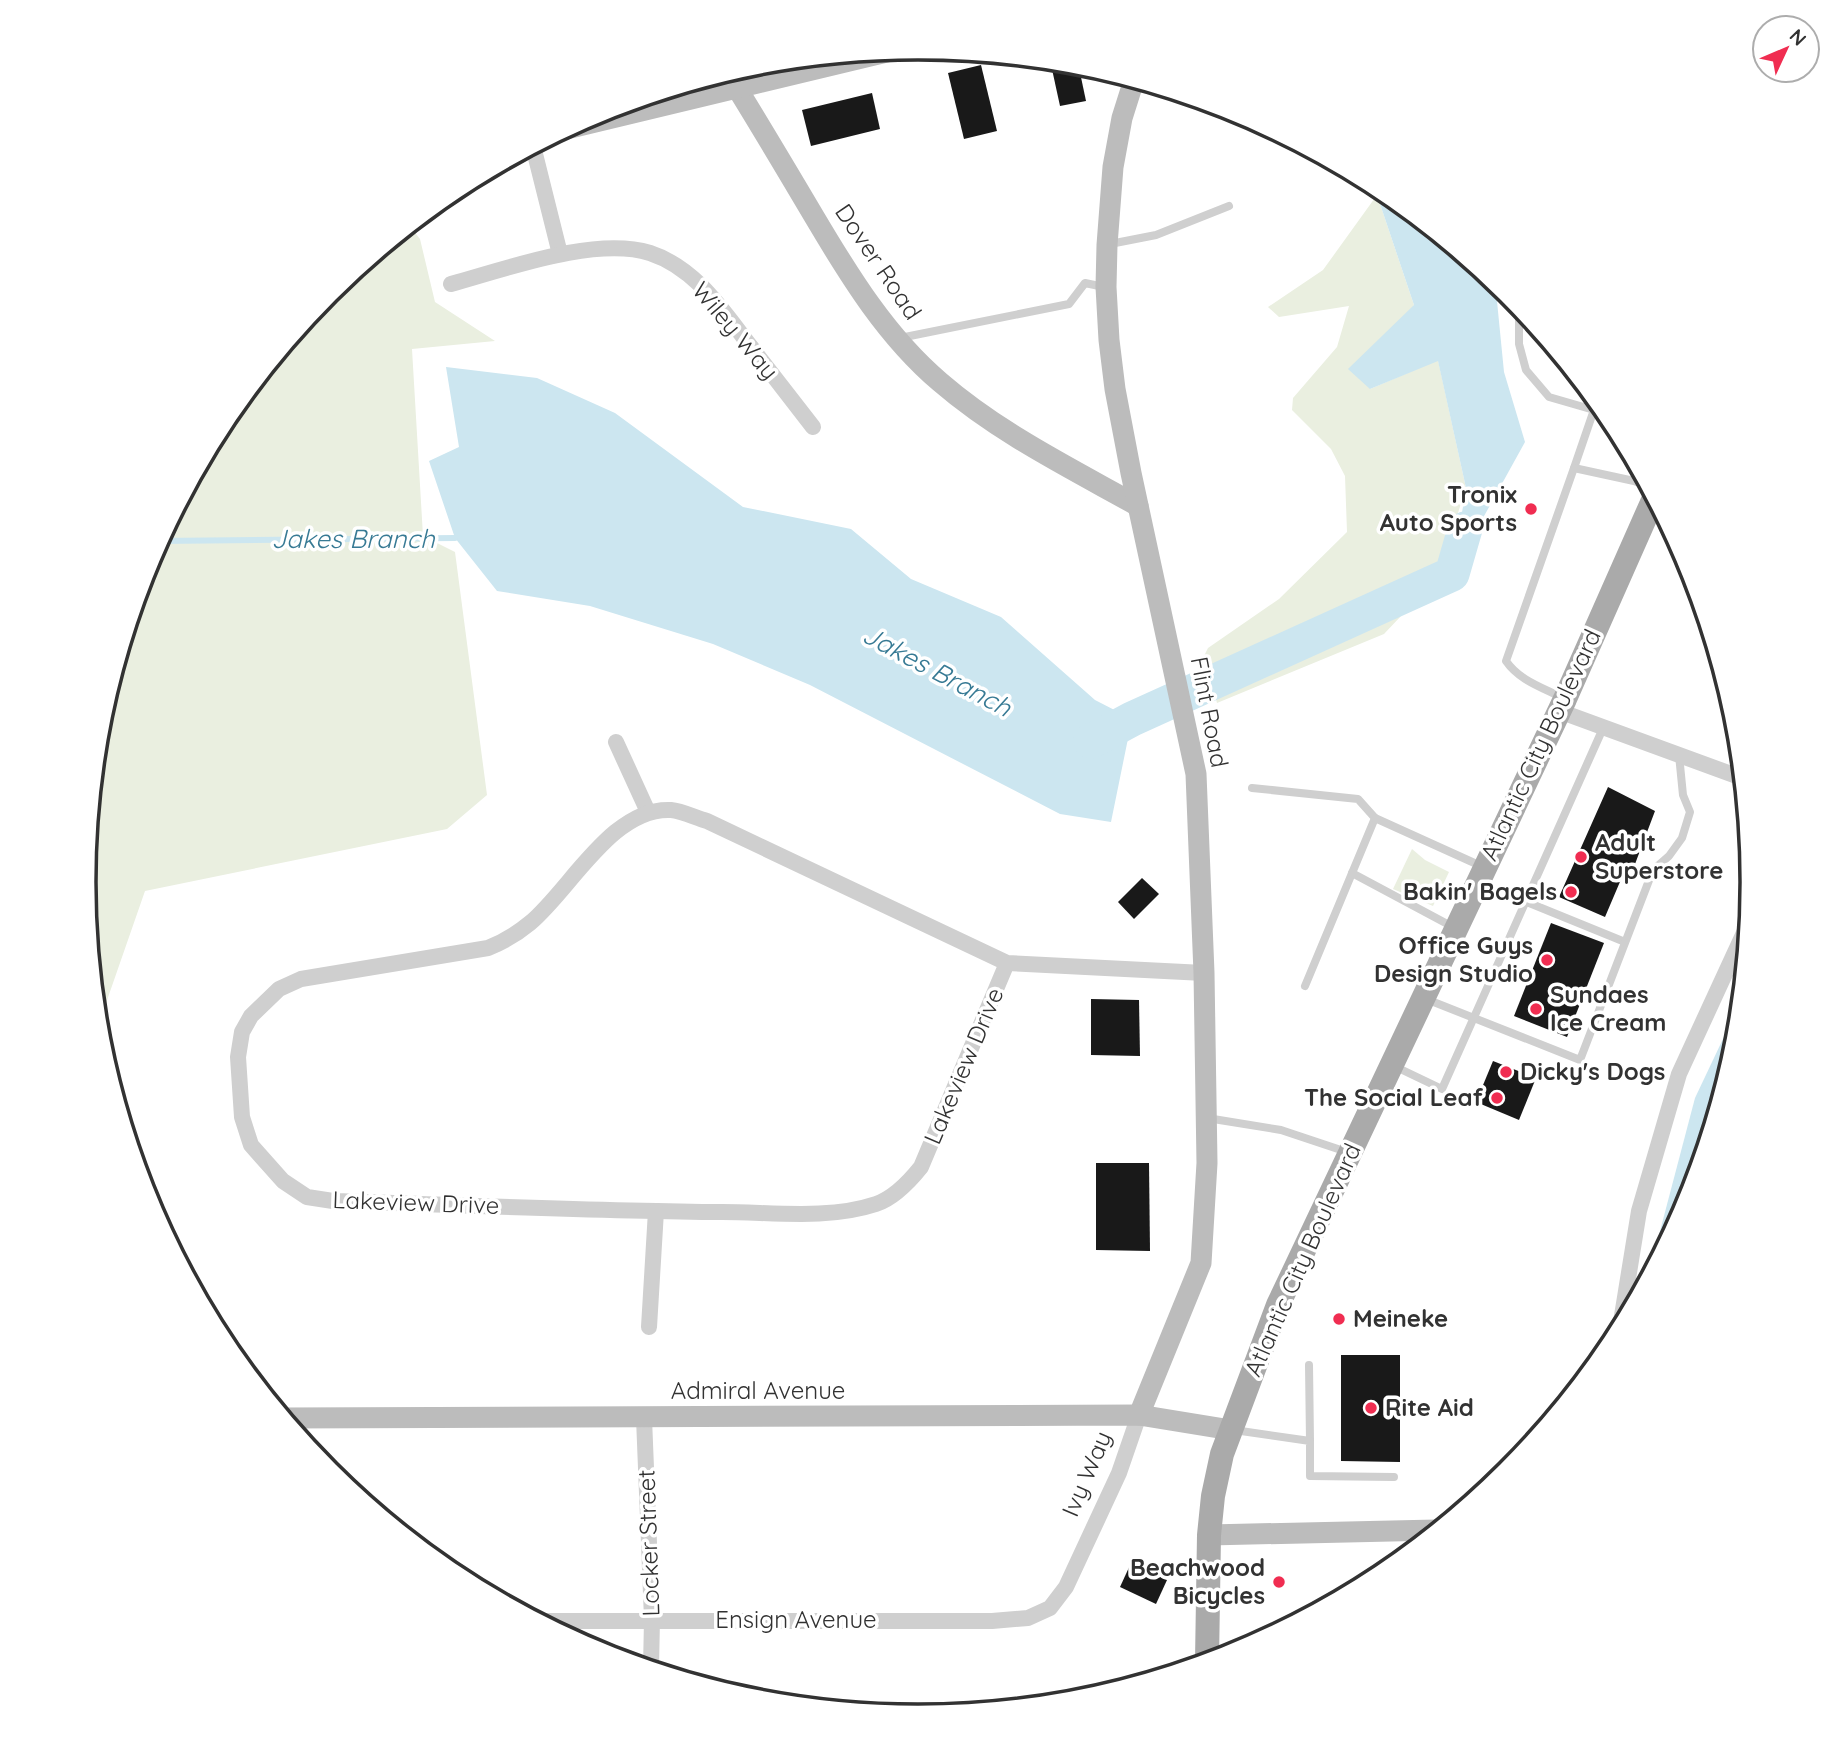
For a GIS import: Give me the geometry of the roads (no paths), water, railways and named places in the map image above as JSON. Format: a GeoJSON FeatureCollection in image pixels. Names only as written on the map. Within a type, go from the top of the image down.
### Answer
{"type":"FeatureCollection","features":[{"type":"Feature","properties":{"kind":"main road","name":"Atlantic City Boulevard"},"geometry":{"type":"LineString","coordinates":[[1207,1650],[1209,1535],[1213,1496],[1222,1454],[1278,1305],[1562,705],[1650,508]]}},
{"type":"Feature","properties":{"kind":"street"},"geometry":{"type":"LineString","coordinates":[[751,77],[769,73]]}},
{"type":"Feature","properties":{"kind":"street","name":"Dover Road"},"geometry":{"type":"LineString","coordinates":[[733,81],[857,288],[897,339],[939,381],[988,418],[1042,453],[1138,506]]}},
{"type":"Feature","properties":{"kind":"street","name":"Flint Road"},"geometry":{"type":"LineString","coordinates":[[1131,88],[1122,118],[1113,167],[1106,287],[1115,389],[1196,774],[1204,973],[1205,1223],[1201,1263],[1164,1355]]}},
{"type":"Feature","properties":{"kind":"street"},"geometry":{"type":"LineString","coordinates":[[650,104],[695,91]]}},
{"type":"Feature","properties":{"kind":"street"},"geometry":{"type":"LineString","coordinates":[[535,154],[560,254]]}},
{"type":"Feature","properties":{"kind":"street","name":"Wiley Way"},"geometry":{"type":"LineString","coordinates":[[451,284],[560,254],[612,249],[649,253],[680,267],[706,290],[813,427]]}},
{"type":"Feature","properties":{"kind":"street"},"geometry":{"type":"LineString","coordinates":[[1562,705],[1604,726],[1732,774]]}},
{"type":"Feature","properties":{"kind":"street"},"geometry":{"type":"LineString","coordinates":[[616,742],[648,812]]}},
{"type":"Feature","properties":{"kind":"street","name":"Lakeview Drive"},"geometry":{"type":"LineString","coordinates":[[1007,963],[921,1167],[908,1184],[880,1203],[857,1209],[827,1212],[656,1211],[333,1201],[307,1197],[284,1181],[251,1145],[242,1117],[239,1057],[242,1032],[251,1016],[279,989],[301,979],[488,948],[500,943],[530,923],[599,846],[634,819],[648,812],[672,810],[707,821],[1007,963],[1204,973]]}},
{"type":"Feature","properties":{"kind":"street"},"geometry":{"type":"LineString","coordinates":[[1624,1301],[1639,1211],[1679,1074],[1736,949]]}},
{"type":"Feature","properties":{"kind":"street"},"geometry":{"type":"LineString","coordinates":[[649,1327],[656,1211]]}},
{"type":"Feature","properties":{"kind":"street","name":"Ivy Way"},"geometry":{"type":"LineString","coordinates":[[1049,1608],[1066,1587],[1119,1473],[1164,1355]]}},
{"type":"Feature","properties":{"kind":"street","name":"Admiral Avenue"},"geometry":{"type":"LineString","coordinates":[[295,1418],[1139,1415],[1231,1430]]}},
{"type":"Feature","properties":{"kind":"street","name":"Locker Street"},"geometry":{"type":"LineString","coordinates":[[644,1418],[651,1659]]}},
{"type":"Feature","properties":{"kind":"street"},"geometry":{"type":"LineString","coordinates":[[1209,1535],[1417,1535]]}},
{"type":"Feature","properties":{"kind":"street","name":"Ensign Avenue"},"geometry":{"type":"LineString","coordinates":[[558,1621],[992,1621],[1028,1618],[1049,1608]]}},
{"type":"Feature","properties":{"kind":"lane"},"geometry":{"type":"LineString","coordinates":[[1107,245],[1142,240],[1229,206]]}},
{"type":"Feature","properties":{"kind":"lane"},"geometry":{"type":"LineString","coordinates":[[897,339],[1069,304],[1085,283],[1106,287]]}},
{"type":"Feature","properties":{"kind":"lane"},"geometry":{"type":"LineString","coordinates":[[1519,322],[1519,344],[1526,370],[1549,397],[1586,404]]}},
{"type":"Feature","properties":{"kind":"lane"},"geometry":{"type":"LineString","coordinates":[[1562,705],[1512,670],[1506,661],[1593,414]]}},
{"type":"Feature","properties":{"kind":"lane"},"geometry":{"type":"LineString","coordinates":[[1574,468],[1635,481]]}},
{"type":"Feature","properties":{"kind":"lane"},"geometry":{"type":"LineString","coordinates":[[1392,1065],[1443,1089],[1524,901],[1604,726]]}},
{"type":"Feature","properties":{"kind":"lane"},"geometry":{"type":"LineString","coordinates":[[1423,998],[1580,1060],[1653,870],[1669,856],[1682,838],[1690,813],[1683,795],[1679,755]]}},
{"type":"Feature","properties":{"kind":"lane"},"geometry":{"type":"LineString","coordinates":[[1252,788],[1358,799],[1375,818],[1524,901],[1625,942]]}},
{"type":"Feature","properties":{"kind":"lane"},"geometry":{"type":"LineString","coordinates":[[1305,986],[1375,818]]}},
{"type":"Feature","properties":{"kind":"lane"},"geometry":{"type":"LineString","coordinates":[[1352,873],[1456,928]]}},
{"type":"Feature","properties":{"kind":"lane"},"geometry":{"type":"LineString","coordinates":[[1206,1118],[1281,1130],[1350,1153]]}},
{"type":"Feature","properties":{"kind":"lane"},"geometry":{"type":"LineString","coordinates":[[1309,1365],[1310,1476],[1394,1477]]}},
{"type":"Feature","properties":{"kind":"lane"},"geometry":{"type":"LineString","coordinates":[[1231,1430],[1310,1441]]}},
{"type":"Feature","properties":{"kind":"water"},"geometry":{"type":"Polygon","coordinates":[[[1379,202],[1418,229],[1497,298],[1504,372],[1525,442],[1452,574],[1466,488],[1438,361],[1370,389],[1348,369],[1414,305],[1379,202]]]}},
{"type":"Feature","properties":{"kind":"water"},"geometry":{"type":"Polygon","coordinates":[[[446,367],[537,378],[615,413],[743,507],[851,529],[911,579],[1001,617],[1095,700],[1132,719],[1111,822],[1060,814],[810,685],[713,644],[590,606],[497,591],[455,538],[429,461],[459,447],[446,367]]]}},
{"type":"Feature","properties":{"kind":"water"},"geometry":{"type":"Polygon","coordinates":[[[1725,1034],[1696,1146],[1658,1238],[1695,1098],[1725,1034]]]}},
{"type":"Feature","properties":{"kind":"waterway","name":"Jakes Branch"},"geometry":{"type":"LineString","coordinates":[[1091,741],[1132,719],[1452,574],[1465,529]]}},
{"type":"Feature","properties":{"kind":"waterway","name":"Jakes Branch"},"geometry":{"type":"LineString","coordinates":[[170,541],[455,538]]}},
{"type":"Feature","properties":{"kind":"place","name":"Tronix Auto Sports"},"geometry":{"type":"Point","coordinates":[1531,509]}},
{"type":"Feature","properties":{"kind":"place","name":"Adult Superstore"},"geometry":{"type":"Point","coordinates":[1581,857]}},
{"type":"Feature","properties":{"kind":"place","name":"Bakin' Bagels"},"geometry":{"type":"Point","coordinates":[1571,892]}},
{"type":"Feature","properties":{"kind":"place","name":"Office Guys Design Studio"},"geometry":{"type":"Point","coordinates":[1547,960]}},
{"type":"Feature","properties":{"kind":"place","name":"Sundaes Ice Cream"},"geometry":{"type":"Point","coordinates":[1536,1009]}},
{"type":"Feature","properties":{"kind":"place","name":"Dicky's Dogs"},"geometry":{"type":"Point","coordinates":[1506,1072]}},
{"type":"Feature","properties":{"kind":"place","name":"The Social Leaf"},"geometry":{"type":"Point","coordinates":[1497,1098]}},
{"type":"Feature","properties":{"kind":"place","name":"Meineke"},"geometry":{"type":"Point","coordinates":[1339,1319]}},
{"type":"Feature","properties":{"kind":"place","name":"Rite Aid"},"geometry":{"type":"Point","coordinates":[1371,1408]}},
{"type":"Feature","properties":{"kind":"place","name":"Beachwood Bicycles"},"geometry":{"type":"Point","coordinates":[1279,1582]}}]}
